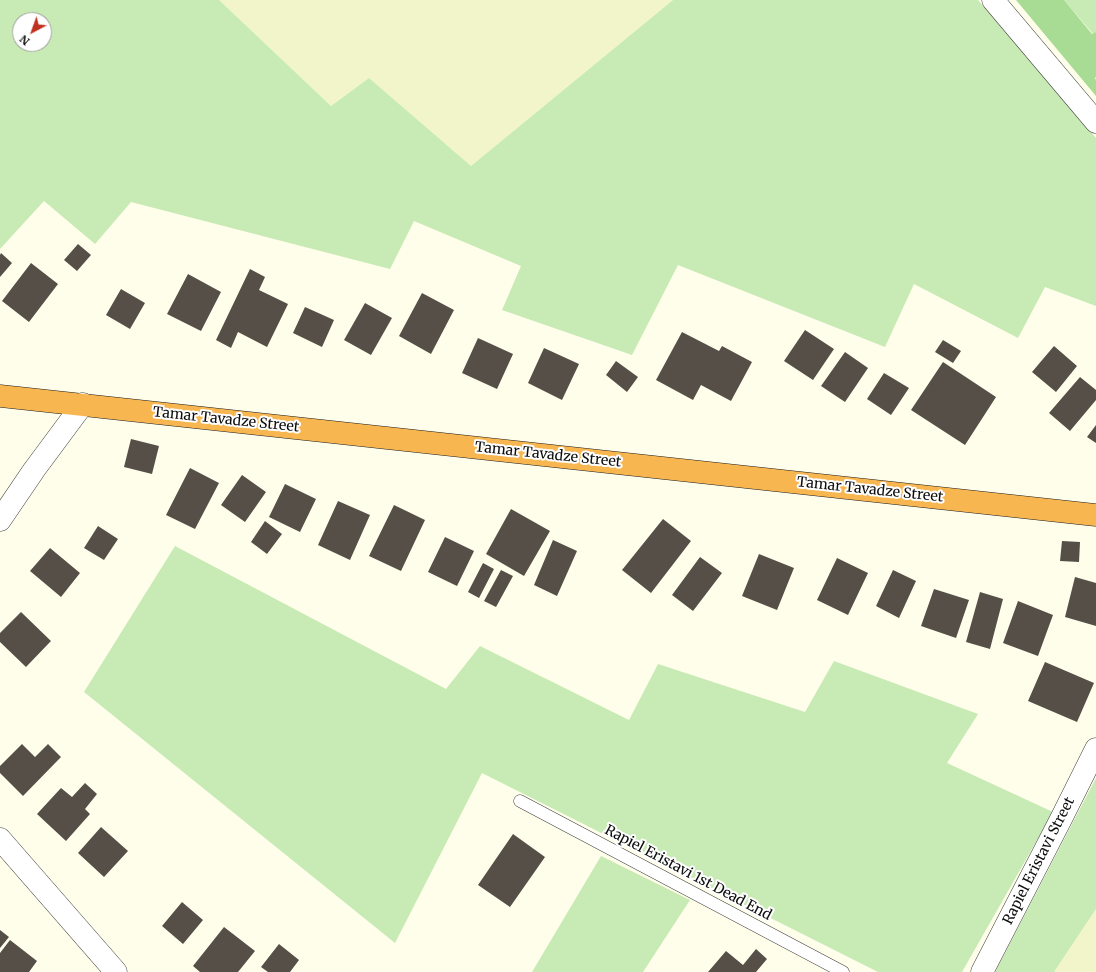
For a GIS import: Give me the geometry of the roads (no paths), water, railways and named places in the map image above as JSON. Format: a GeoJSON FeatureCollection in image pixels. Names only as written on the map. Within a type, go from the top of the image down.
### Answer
{"type":"FeatureCollection","features":[{"type":"Feature","properties":{"kind":"highway","name":"Tamar Tavadze Street"},"geometry":{"type":"LineString","coordinates":[[0,396],[1096,515]]}},
{"type":"Feature","properties":{"kind":"street"},"geometry":{"type":"LineString","coordinates":[[993,0],[1096,122]]}},
{"type":"Feature","properties":{"kind":"street"},"geometry":{"type":"LineString","coordinates":[[0,520],[34,470],[84,404]]}},
{"type":"Feature","properties":{"kind":"street","name":"Rapiel Eristavi Street"},"geometry":{"type":"LineString","coordinates":[[982,972],[1096,748]]}},
{"type":"Feature","properties":{"kind":"street"},"geometry":{"type":"LineString","coordinates":[[0,838],[116,972]]}},
{"type":"Feature","properties":{"kind":"lane","name":"Rapiel Eristavi 1st Dead End"},"geometry":{"type":"LineString","coordinates":[[520,801],[843,972]]}}]}
